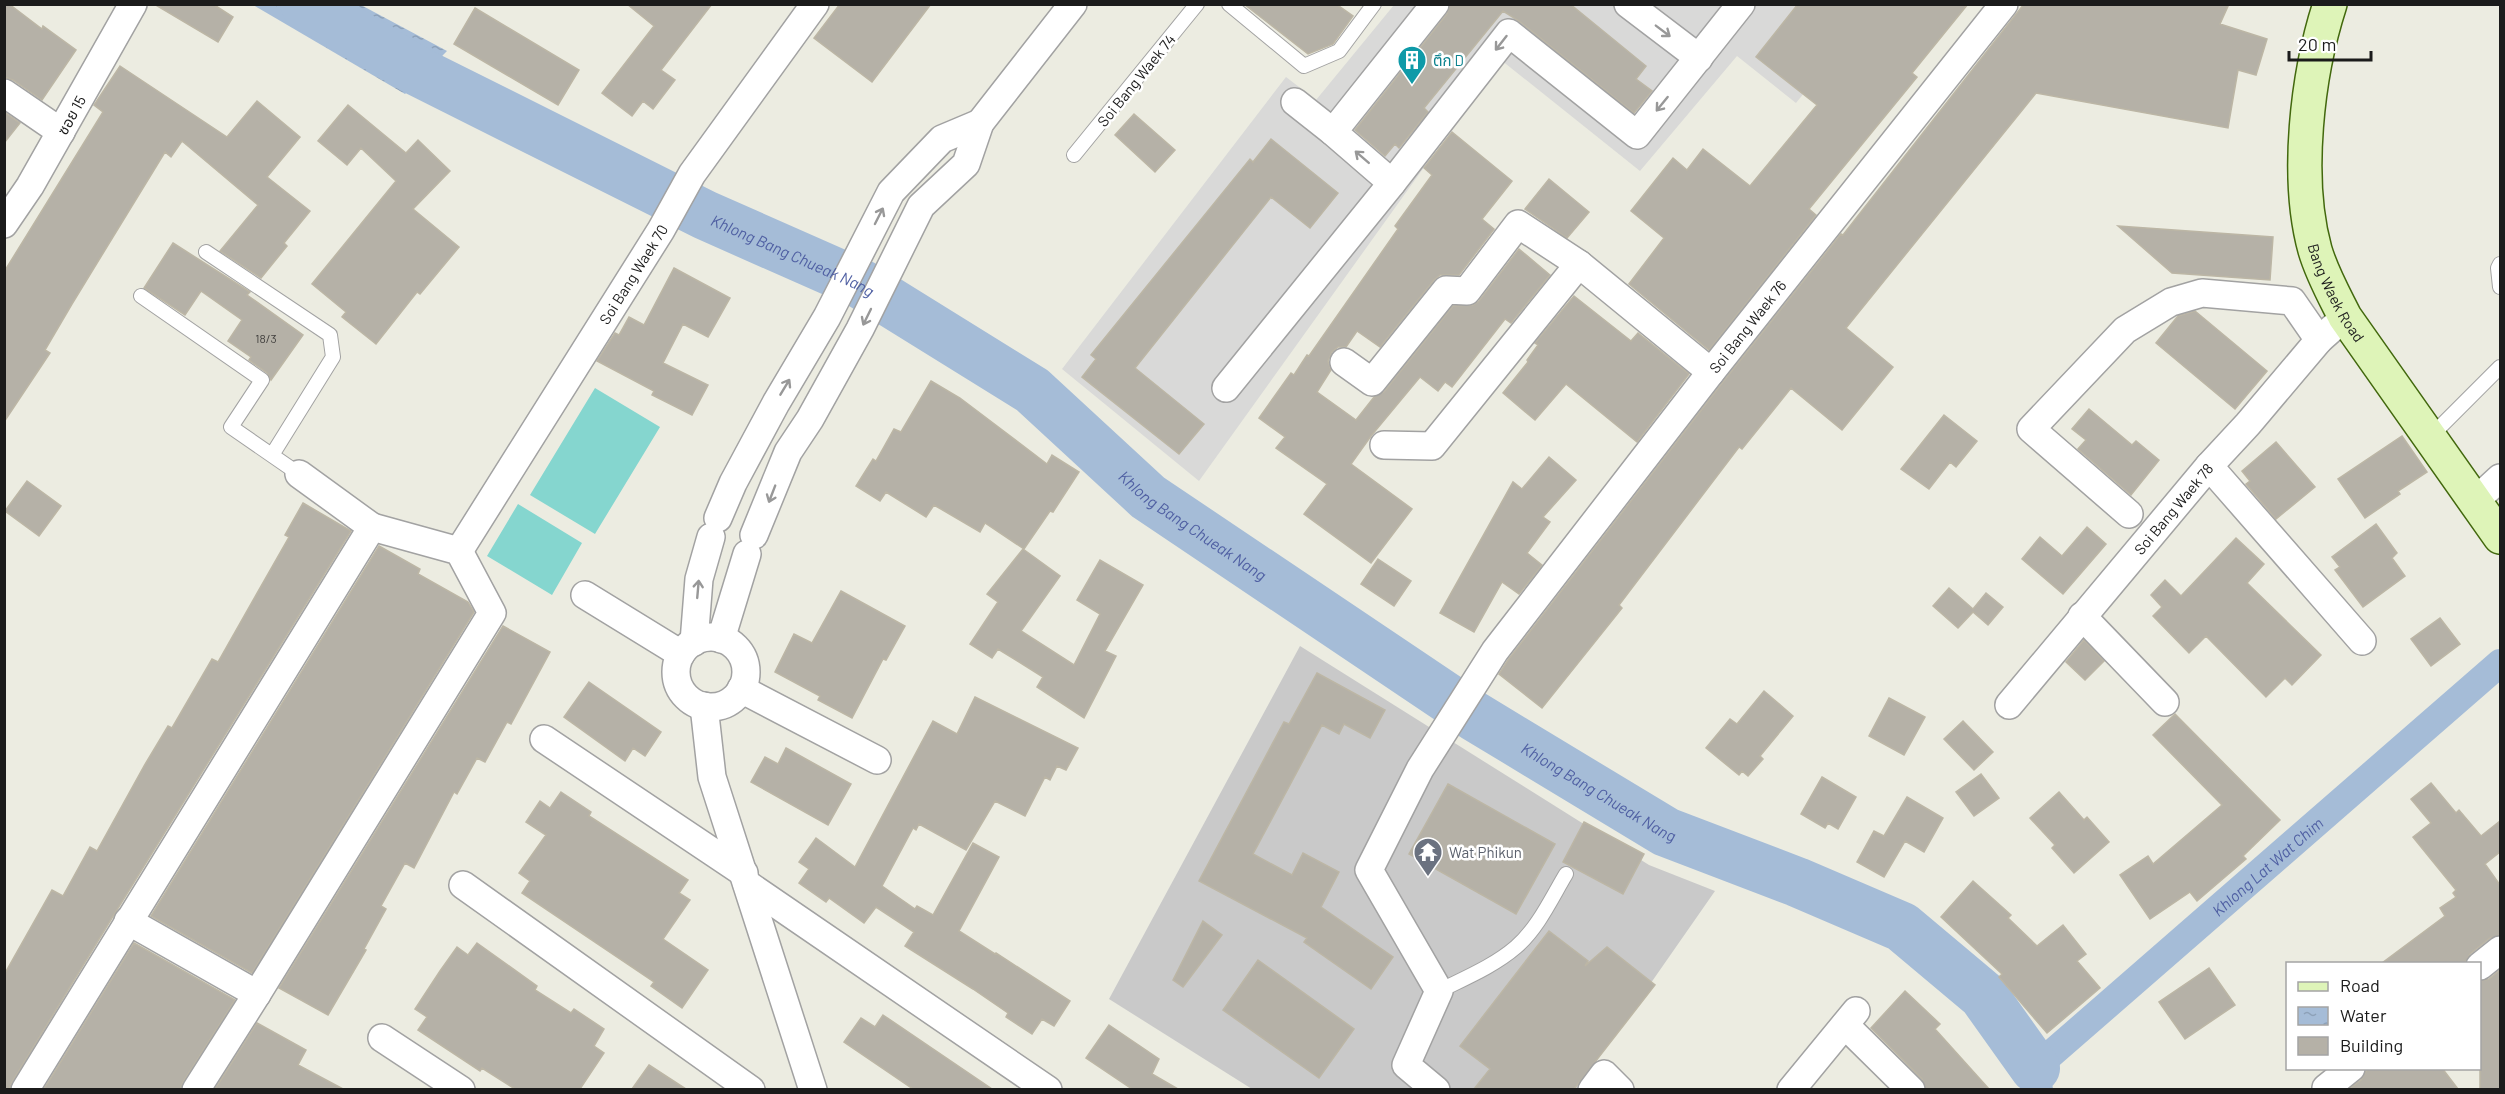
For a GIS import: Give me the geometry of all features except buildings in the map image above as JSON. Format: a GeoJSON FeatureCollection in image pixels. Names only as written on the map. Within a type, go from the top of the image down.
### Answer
{"type":"FeatureCollection","features":[{"type":"Feature","properties":{"kind":"main road","name":"Bang Waek Road"},"geometry":{"type":"LineString","coordinates":[[2330,4],[2313,74],[2305,185],[2309,220],[2316,251],[2328,285],[2345,317],[2500,537]]}},
{"type":"Feature","properties":{"kind":"street","name":"ซอย 15"},"geometry":{"type":"LineString","coordinates":[[4,224],[30,186],[133,4]]}},
{"type":"Feature","properties":{"kind":"street","name":"Soi Bang Waek 70"},"geometry":{"type":"LineString","coordinates":[[459,551],[661,230],[692,174],[815,4]]}},
{"type":"Feature","properties":{"kind":"street"},"geometry":{"type":"LineString","coordinates":[[721,639],[750,544],[788,452],[810,419],[860,329],[921,206],[966,164],[980,123],[1073,4]]}},
{"type":"Feature","properties":{"kind":"street"},"geometry":{"type":"LineString","coordinates":[[1392,183],[1313,117],[1435,4]]}},
{"type":"Feature","properties":{"kind":"street"},"geometry":{"type":"LineString","coordinates":[[1628,4],[1699,58]]}},
{"type":"Feature","properties":{"kind":"street"},"geometry":{"type":"LineString","coordinates":[[1227,388],[1509,33],[1637,135],[1741,4]]}},
{"type":"Feature","properties":{"kind":"street","name":"Soi Bang Waek 76"},"geometry":{"type":"LineString","coordinates":[[1439,991],[1369,870],[1420,769],[1495,651],[1711,372],[2004,4]]}},
{"type":"Feature","properties":{"kind":"street"},"geometry":{"type":"LineString","coordinates":[[4,93],[61,132]]}},
{"type":"Feature","properties":{"kind":"street"},"geometry":{"type":"LineString","coordinates":[[687,648],[705,638],[721,639],[737,650],[746,672],[741,689],[730,702],[719,706],[704,706],[688,699],[676,680],[676,669],[687,648],[699,579],[714,527],[733,483],[827,317],[891,192],[942,139],[980,123]]}},
{"type":"Feature","properties":{"kind":"street"},"geometry":{"type":"LineString","coordinates":[[1344,362],[1372,382],[1446,290],[1467,291],[1518,224],[1579,264],[1711,372]]}},
{"type":"Feature","properties":{"kind":"street"},"geometry":{"type":"LineString","coordinates":[[1384,446],[1432,446],[1579,264]]}},
{"type":"Feature","properties":{"kind":"street"},"geometry":{"type":"LineString","coordinates":[[2129,514],[2031,429],[2126,330],[2171,302],[2202,293],[2292,302],[2319,340]]}},
{"type":"Feature","properties":{"kind":"street","name":"Soi Bang Waek 78"},"geometry":{"type":"LineString","coordinates":[[2009,705],[2209,466],[2319,340],[2345,317]]}},
{"type":"Feature","properties":{"kind":"street"},"geometry":{"type":"LineString","coordinates":[[2209,466],[2362,641]]}},
{"type":"Feature","properties":{"kind":"street"},"geometry":{"type":"LineString","coordinates":[[196,1089],[492,613],[459,551],[372,527],[299,474]]}},
{"type":"Feature","properties":{"kind":"street"},"geometry":{"type":"LineString","coordinates":[[2475,501],[2500,478]]}},
{"type":"Feature","properties":{"kind":"street"},"geometry":{"type":"LineString","coordinates":[[25,1089],[372,527]]}},
{"type":"Feature","properties":{"kind":"street"},"geometry":{"type":"LineString","coordinates":[[585,595],[687,648]]}},
{"type":"Feature","properties":{"kind":"street"},"geometry":{"type":"LineString","coordinates":[[2082,616],[2165,702]]}},
{"type":"Feature","properties":{"kind":"street"},"geometry":{"type":"LineString","coordinates":[[741,689],[877,760]]}},
{"type":"Feature","properties":{"kind":"street"},"geometry":{"type":"LineString","coordinates":[[704,706],[712,777],[813,1089]]}},
{"type":"Feature","properties":{"kind":"street"},"geometry":{"type":"LineString","coordinates":[[544,739],[1048,1089]]}},
{"type":"Feature","properties":{"kind":"street"},"geometry":{"type":"LineString","coordinates":[[463,885],[751,1089]]}},
{"type":"Feature","properties":{"kind":"street"},"geometry":{"type":"LineString","coordinates":[[128,921],[257,994]]}},
{"type":"Feature","properties":{"kind":"street"},"geometry":{"type":"LineString","coordinates":[[2481,965],[2500,950]]}},
{"type":"Feature","properties":{"kind":"street"},"geometry":{"type":"LineString","coordinates":[[1436,1089],[1406,1065],[1439,991]]}},
{"type":"Feature","properties":{"kind":"street"},"geometry":{"type":"LineString","coordinates":[[1803,1085],[1851,1018],[1911,1089]]}},
{"type":"Feature","properties":{"kind":"street"},"geometry":{"type":"LineString","coordinates":[[381,1038],[460,1089]]}},
{"type":"Feature","properties":{"kind":"street"},"geometry":{"type":"LineString","coordinates":[[2326,1088],[2348,1070]]}},
{"type":"Feature","properties":{"kind":"street"},"geometry":{"type":"LineString","coordinates":[[1592,1089],[1604,1074],[1620,1089]]}},
{"type":"Feature","properties":{"kind":"lane","name":"Soi Bang Waek 74"},"geometry":{"type":"LineString","coordinates":[[1074,155],[1197,4]]}},
{"type":"Feature","properties":{"kind":"lane"},"geometry":{"type":"LineString","coordinates":[[1228,4],[1304,66],[1339,51],[1374,4]]}},
{"type":"Feature","properties":{"kind":"lane"},"geometry":{"type":"LineString","coordinates":[[206,252],[330,335],[333,357],[272,455]]}},
{"type":"Feature","properties":{"kind":"lane"},"geometry":{"type":"LineString","coordinates":[[2500,264],[2500,287]]}},
{"type":"Feature","properties":{"kind":"lane"},"geometry":{"type":"LineString","coordinates":[[141,296],[262,380],[231,427],[299,474]]}},
{"type":"Feature","properties":{"kind":"lane"},"geometry":{"type":"LineString","coordinates":[[2429,438],[2500,367]]}},
{"type":"Feature","properties":{"kind":"lane"},"geometry":{"type":"LineString","coordinates":[[1439,991],[1502,958],[1518,945],[1536,923],[1566,874]]}},
{"type":"Feature","properties":{"kind":"shaded area"},"geometry":{"type":"Polygon","coordinates":[[[1394,5],[1875,5],[1796,103],[1737,56],[1640,171],[1501,60],[1199,481],[1062,369],[1286,77],[1316,100],[1394,5]]]}},
{"type":"Feature","properties":{"kind":"shaded area"},"geometry":{"type":"Polygon","coordinates":[[[595,388],[660,427],[595,534],[530,495],[595,388]]]}},
{"type":"Feature","properties":{"kind":"shaded area"},"geometry":{"type":"Polygon","coordinates":[[[518,504],[582,543],[552,595],[487,556],[518,504]]]}},
{"type":"Feature","properties":{"kind":"shaded area","name":"Wat Phikun"},"geometry":{"type":"Polygon","coordinates":[[[1300,646],[1649,865],[1715,891],[1577,1089],[1252,1089],[1109,999],[1300,646]]]}},
{"type":"Feature","properties":{"kind":"water"},"geometry":{"type":"Polygon","coordinates":[[[253,5],[361,5],[447,51],[405,94],[253,5]]]}},
{"type":"Feature","properties":{"kind":"waterway","name":"Khlong Bang Chueak Nang"},"geometry":{"type":"LineString","coordinates":[[305,4],[417,71],[705,215],[861,284],[1032,390],[1148,497],[1474,716],[1666,832],[1797,882],[1902,927],[1983,995],[2035,1068]]}},
{"type":"Feature","properties":{"kind":"waterway","name":"Khlong Lat Wat Chim"},"geometry":{"type":"LineString","coordinates":[[2039,1090],[2035,1068],[2500,663]]}},
{"type":"Feature","properties":{"kind":"place","name":"ตึก D"},"geometry":{"type":"Point","coordinates":[1412,86]}},
{"type":"Feature","properties":{"kind":"place","name":"Wat Phikun"},"geometry":{"type":"Point","coordinates":[1428,878]}}]}
